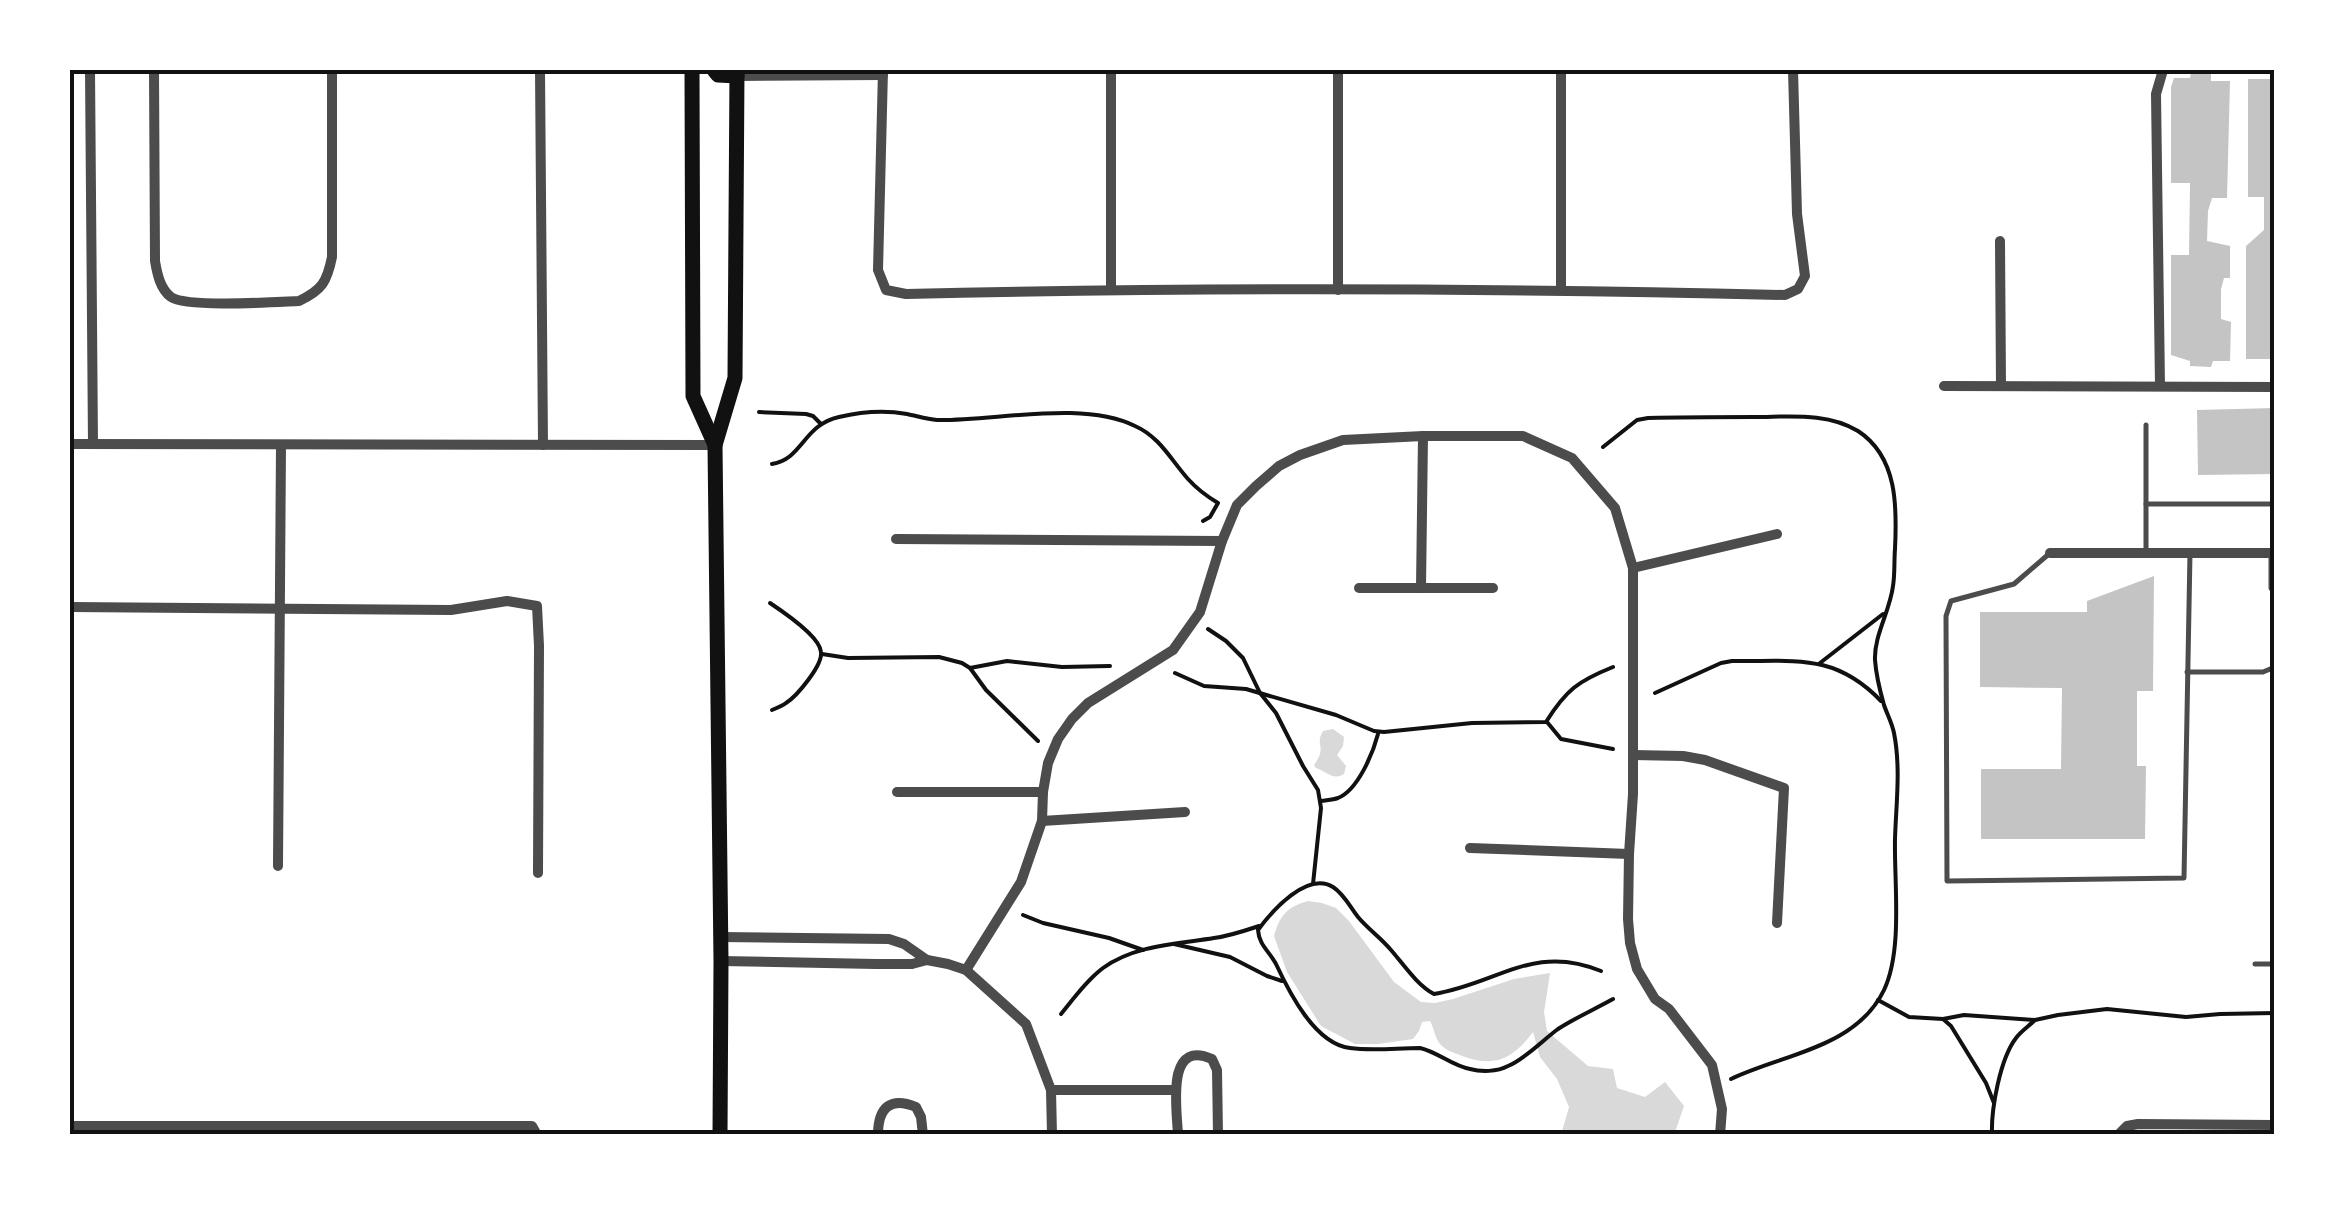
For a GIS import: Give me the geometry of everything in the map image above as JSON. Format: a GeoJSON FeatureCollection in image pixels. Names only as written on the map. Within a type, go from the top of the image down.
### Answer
{"type":"FeatureCollection","features":[{"type":"Feature","properties":{"kind":"main road"},"geometry":{"type":"LineString","coordinates":[[692,70],[693,396],[714,445]]}},
{"type":"Feature","properties":{"kind":"main road"},"geometry":{"type":"LineString","coordinates":[[714,70],[718,75],[737,73],[736,378],[714,445],[720,1135]]}},
{"type":"Feature","properties":{"kind":"street"},"geometry":{"type":"LineString","coordinates":[[90,70],[93,444]]}},
{"type":"Feature","properties":{"kind":"street"},"geometry":{"type":"LineString","coordinates":[[154,70],[154,261],[159,280],[171,296],[190,302],[299,302],[315,294],[328,278],[332,257],[332,70]]}},
{"type":"Feature","properties":{"kind":"street"},"geometry":{"type":"LineString","coordinates":[[540,70],[543,445]]}},
{"type":"Feature","properties":{"kind":"street"},"geometry":{"type":"LineString","coordinates":[[1110,289],[1111,70]]}},
{"type":"Feature","properties":{"kind":"street"},"geometry":{"type":"LineString","coordinates":[[1338,70],[1338,290]]}},
{"type":"Feature","properties":{"kind":"street"},"geometry":{"type":"LineString","coordinates":[[1561,290],[1562,70]]}},
{"type":"Feature","properties":{"kind":"street"},"geometry":{"type":"LineString","coordinates":[[737,73],[882,72],[878,270],[886,290],[906,294],[1110,289],[1561,290],[1785,295],[1798,289],[1805,276],[1797,214],[1793,70]]}},
{"type":"Feature","properties":{"kind":"street"},"geometry":{"type":"LineString","coordinates":[[2160,386],[2156,94],[2163,70]]}},
{"type":"Feature","properties":{"kind":"street"},"geometry":{"type":"LineString","coordinates":[[2000,242],[2001,386]]}},
{"type":"Feature","properties":{"kind":"street"},"geometry":{"type":"LineString","coordinates":[[1944,386],[2275,387]]}},
{"type":"Feature","properties":{"kind":"street"},"geometry":{"type":"LineString","coordinates":[[1421,588],[1423,436]]}},
{"type":"Feature","properties":{"kind":"street"},"geometry":{"type":"LineString","coordinates":[[966,970],[1020,882],[1042,821],[1048,762],[1058,739],[1088,703],[1173,650],[1200,612],[1237,505],[1279,466],[1344,440],[1522,436],[1572,458],[1616,508],[1633,568],[1630,943],[1637,968],[1654,999],[1669,1010],[1712,1065],[1722,1109],[1720,1135]]}},
{"type":"Feature","properties":{"kind":"street"},"geometry":{"type":"LineString","coordinates":[[70,444],[714,445]]}},
{"type":"Feature","properties":{"kind":"street"},"geometry":{"type":"LineString","coordinates":[[278,866],[282,445]]}},
{"type":"Feature","properties":{"kind":"street"},"geometry":{"type":"LineString","coordinates":[[1633,568],[1777,534]]}},
{"type":"Feature","properties":{"kind":"street"},"geometry":{"type":"LineString","coordinates":[[896,539],[1222,541]]}},
{"type":"Feature","properties":{"kind":"street"},"geometry":{"type":"LineString","coordinates":[[2050,553],[2273,553]]}},
{"type":"Feature","properties":{"kind":"street"},"geometry":{"type":"LineString","coordinates":[[1360,588],[1493,588]]}},
{"type":"Feature","properties":{"kind":"street"},"geometry":{"type":"LineString","coordinates":[[70,607],[451,610],[508,601],[536,606],[540,646],[538,873]]}},
{"type":"Feature","properties":{"kind":"street"},"geometry":{"type":"LineString","coordinates":[[1633,755],[1705,760],[1784,788],[1777,923]]}},
{"type":"Feature","properties":{"kind":"street"},"geometry":{"type":"LineString","coordinates":[[896,792],[1043,792]]}},
{"type":"Feature","properties":{"kind":"street"},"geometry":{"type":"LineString","coordinates":[[1042,821],[1185,812]]}},
{"type":"Feature","properties":{"kind":"street"},"geometry":{"type":"LineString","coordinates":[[1470,848],[1628,854]]}},
{"type":"Feature","properties":{"kind":"street"},"geometry":{"type":"LineString","coordinates":[[721,937],[889,939],[904,944],[926,960],[966,970],[1026,1024],[1051,1090],[1052,1135]]}},
{"type":"Feature","properties":{"kind":"street"},"geometry":{"type":"LineString","coordinates":[[856,938],[856,964]]}},
{"type":"Feature","properties":{"kind":"street"},"geometry":{"type":"LineString","coordinates":[[721,961],[912,964],[926,960]]}},
{"type":"Feature","properties":{"kind":"street"},"geometry":{"type":"LineString","coordinates":[[1178,1135],[1176,1079],[1180,1065],[1200,1054],[1212,1059],[1217,1070],[1218,1135]]}},
{"type":"Feature","properties":{"kind":"street"},"geometry":{"type":"LineString","coordinates":[[1051,1090],[1176,1090]]}},
{"type":"Feature","properties":{"kind":"street"},"geometry":{"type":"LineString","coordinates":[[878,1135],[883,1110],[898,1102],[916,1107],[922,1117],[923,1135]]}},
{"type":"Feature","properties":{"kind":"street"},"geometry":{"type":"LineString","coordinates":[[2118,1135],[2127,1126],[2138,1124],[2275,1125]]}},
{"type":"Feature","properties":{"kind":"street"},"geometry":{"type":"LineString","coordinates":[[70,1126],[282,1131],[534,1130]]}},
{"type":"Feature","properties":{"kind":"lane"},"geometry":{"type":"LineString","coordinates":[[2146,425],[2146,553]]}},
{"type":"Feature","properties":{"kind":"lane"},"geometry":{"type":"LineString","coordinates":[[2146,504],[2275,504]]}},
{"type":"Feature","properties":{"kind":"lane"},"geometry":{"type":"LineString","coordinates":[[2050,553],[2014,584],[1952,601],[1946,616],[1948,881],[2184,878],[2190,553]]}},
{"type":"Feature","properties":{"kind":"lane"},"geometry":{"type":"LineString","coordinates":[[2273,553],[2271,588],[2275,594]]}},
{"type":"Feature","properties":{"kind":"lane"},"geometry":{"type":"LineString","coordinates":[[2187,672],[2263,672],[2275,668]]}},
{"type":"Feature","properties":{"kind":"lane"},"geometry":{"type":"LineString","coordinates":[[2255,964],[2275,964]]}},
{"type":"Feature","properties":{"kind":"path"},"geometry":{"type":"LineString","coordinates":[[759,412],[806,414],[820,423]]}},
{"type":"Feature","properties":{"kind":"path"},"geometry":{"type":"LineString","coordinates":[[772,464],[790,457],[820,423],[878,412],[932,420],[1067,414],[1120,420],[1134,424],[1154,438],[1188,479],[1218,503],[1210,517],[1202,521]]}},
{"type":"Feature","properties":{"kind":"path"},"geometry":{"type":"LineString","coordinates":[[1603,447],[1637,420],[1648,418],[1806,416],[1858,432],[1882,459],[1892,481],[1896,502],[1893,588],[1875,660],[1894,733],[1898,786],[1892,970],[1878,1000],[1858,1024],[1840,1037],[1731,1079]]}},
{"type":"Feature","properties":{"kind":"path"},"geometry":{"type":"LineString","coordinates":[[770,603],[796,622],[822,654],[802,688],[788,702],[772,710]]}},
{"type":"Feature","properties":{"kind":"path"},"geometry":{"type":"LineString","coordinates":[[1820,663],[1886,612]]}},
{"type":"Feature","properties":{"kind":"path"},"geometry":{"type":"LineString","coordinates":[[1208,629],[1236,650],[1250,670],[1318,790],[1318,848],[1313,884]]}},
{"type":"Feature","properties":{"kind":"path"},"geometry":{"type":"LineString","coordinates":[[822,654],[952,659],[970,668],[986,690],[1038,741]]}},
{"type":"Feature","properties":{"kind":"path"},"geometry":{"type":"LineString","coordinates":[[970,668],[1007,660],[1078,668],[1110,666]]}},
{"type":"Feature","properties":{"kind":"path"},"geometry":{"type":"LineString","coordinates":[[1654,693],[1701,670],[1732,661],[1820,663],[1858,680],[1884,704]]}},
{"type":"Feature","properties":{"kind":"path"},"geometry":{"type":"LineString","coordinates":[[1546,722],[1576,684],[1613,667]]}},
{"type":"Feature","properties":{"kind":"path"},"geometry":{"type":"LineString","coordinates":[[1175,674],[1204,686],[1260,693],[1379,732],[1472,723],[1546,722],[1561,739],[1613,750]]}},
{"type":"Feature","properties":{"kind":"path"},"geometry":{"type":"LineString","coordinates":[[1320,801],[1338,798],[1353,784],[1372,753],[1379,732]]}},
{"type":"Feature","properties":{"kind":"path"},"geometry":{"type":"LineString","coordinates":[[1601,971],[1572,961],[1538,964],[1512,968],[1434,994],[1329,885],[1313,884],[1288,899],[1261,926],[1258,935],[1314,1029],[1348,1048],[1420,1048],[1471,1070],[1505,1068],[1564,1025],[1613,999]]}},
{"type":"Feature","properties":{"kind":"path"},"geometry":{"type":"LineString","coordinates":[[1023,915],[1143,950]]}},
{"type":"Feature","properties":{"kind":"path"},"geometry":{"type":"LineString","coordinates":[[1061,1014],[1105,967],[1143,950],[1261,926]]}},
{"type":"Feature","properties":{"kind":"path"},"geometry":{"type":"LineString","coordinates":[[1169,943],[1230,957],[1282,980]]}},
{"type":"Feature","properties":{"kind":"path"},"geometry":{"type":"LineString","coordinates":[[1878,1000],[1909,1016],[1943,1019],[1964,1015],[2034,1020],[2107,1009],[2186,1017],[2275,1013]]}},
{"type":"Feature","properties":{"kind":"path"},"geometry":{"type":"LineString","coordinates":[[1943,1019],[1960,1037],[1994,1103]]}},
{"type":"Feature","properties":{"kind":"path"},"geometry":{"type":"LineString","coordinates":[[1992,1135],[1991,1118],[2006,1062],[2015,1038],[2034,1020]]}},
{"type":"Feature","properties":{"kind":"shaded area"},"geometry":{"type":"Polygon","coordinates":[[[1333,729],[1344,737],[1337,755],[1346,766],[1344,774],[1336,776],[1314,765],[1323,731],[1333,729]]]}},
{"type":"Feature","properties":{"kind":"shaded area"},"geometry":{"type":"Polygon","coordinates":[[[1308,901],[1336,908],[1394,982],[1421,1002],[1453,999],[1514,979],[1550,973],[1544,1012],[1547,1031],[1588,1066],[1613,1069],[1617,1088],[1645,1097],[1665,1082],[1684,1106],[1674,1135],[1561,1135],[1569,1107],[1557,1079],[1540,1057],[1533,1032],[1510,1055],[1484,1061],[1445,1048],[1438,1042],[1430,1021],[1422,1022],[1413,1039],[1378,1044],[1355,1044],[1321,1026],[1287,972],[1274,936],[1285,913],[1308,901]]]}},
{"type":"Feature","properties":{"kind":"building"},"geometry":{"type":"Polygon","coordinates":[[[2191,72],[2211,72],[2211,81],[2230,81],[2227,198],[2212,198],[2207,241],[2230,246],[2230,278],[2224,278],[2221,289],[2221,319],[2231,322],[2230,361],[2213,361],[2211,367],[2190,366],[2190,361],[2171,355],[2171,255],[2189,255],[2190,183],[2171,183],[2171,87],[2174,78],[2190,78],[2191,72]]]}},
{"type":"Feature","properties":{"kind":"building"},"geometry":{"type":"Polygon","coordinates":[[[2248,79],[2275,79],[2275,359],[2246,359],[2246,246],[2264,230],[2264,197],[2248,197],[2248,79]]]}},
{"type":"Feature","properties":{"kind":"building"},"geometry":{"type":"Polygon","coordinates":[[[2275,408],[2275,474],[2198,475],[2197,410],[2275,408]]]}},
{"type":"Feature","properties":{"kind":"building"},"geometry":{"type":"Polygon","coordinates":[[[2154,576],[2153,691],[2137,691],[2137,766],[2146,766],[2145,839],[1981,839],[1981,769],[2061,769],[2062,688],[1980,687],[1980,612],[2087,612],[2087,601],[2154,576]]]}}]}
